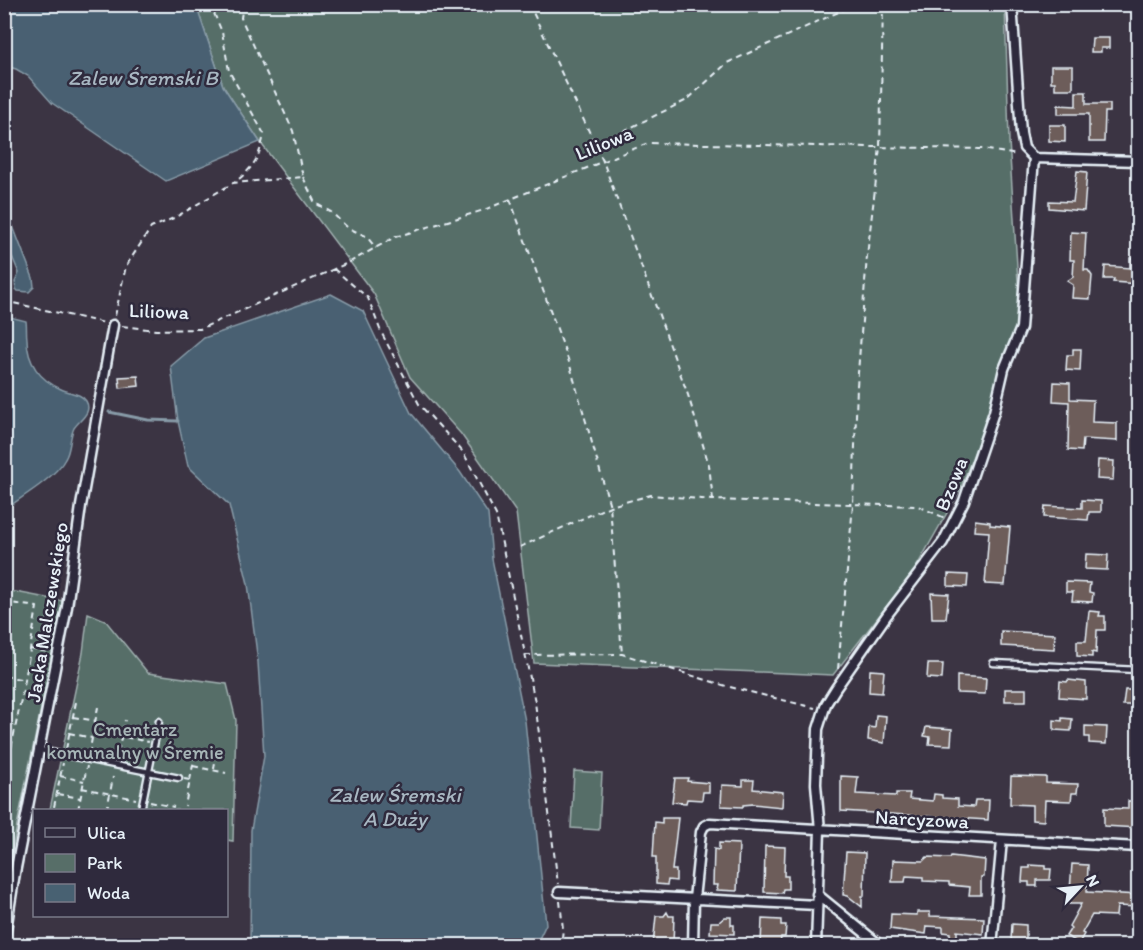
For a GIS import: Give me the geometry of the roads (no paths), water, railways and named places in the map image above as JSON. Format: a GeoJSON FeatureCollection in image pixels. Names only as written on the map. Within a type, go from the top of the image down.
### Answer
{"type":"FeatureCollection","features":[{"type":"Feature","properties":{"kind":"street"},"geometry":{"type":"LineString","coordinates":[[1012,4],[1024,148],[1034,158],[1138,161]]}},
{"type":"Feature","properties":{"kind":"street","name":"Bzowa"},"geometry":{"type":"LineString","coordinates":[[816,945],[820,830],[816,784],[818,729],[824,710],[836,688],[887,615],[943,542],[964,501],[979,459],[1004,369],[1021,328],[1034,158]]}},
{"type":"Feature","properties":{"kind":"street","name":"Jacka Malczewskiego"},"geometry":{"type":"LineString","coordinates":[[4,942],[10,900],[67,607],[81,506],[113,325]]}},
{"type":"Feature","properties":{"kind":"street","name":"Narcyzowa"},"geometry":{"type":"LineString","coordinates":[[694,899],[701,832],[704,826],[710,823],[1138,847]]}},
{"type":"Feature","properties":{"kind":"street"},"geometry":{"type":"LineString","coordinates":[[992,945],[1002,840]]}},
{"type":"Feature","properties":{"kind":"street"},"geometry":{"type":"LineString","coordinates":[[559,892],[817,905]]}},
{"type":"Feature","properties":{"kind":"street"},"geometry":{"type":"LineString","coordinates":[[817,894],[881,945]]}},
{"type":"Feature","properties":{"kind":"street"},"geometry":{"type":"LineString","coordinates":[[693,945],[694,899]]}},
{"type":"Feature","properties":{"kind":"lane"},"geometry":{"type":"LineString","coordinates":[[993,663],[1138,670]]}},
{"type":"Feature","properties":{"kind":"lane"},"geometry":{"type":"LineString","coordinates":[[141,809],[159,721]]}},
{"type":"Feature","properties":{"kind":"lane"},"geometry":{"type":"LineString","coordinates":[[40,750],[178,778]]}},
{"type":"Feature","properties":{"kind":"water","name":"Zalew Śremski B"},"geometry":{"type":"Polygon","coordinates":[[[5,4],[196,5],[223,86],[260,142],[166,181],[52,103],[28,76],[5,66],[5,4]]]}},
{"type":"Feature","properties":{"kind":"water"},"geometry":{"type":"Polygon","coordinates":[[[4,203],[33,278],[34,287],[29,292],[16,289],[15,282],[19,273],[11,254],[5,252],[4,203]]]}},
{"type":"Feature","properties":{"kind":"water","name":"Zalew Śremski A Duży"},"geometry":{"type":"Polygon","coordinates":[[[331,294],[363,311],[411,413],[460,472],[488,514],[492,559],[525,721],[546,924],[536,945],[250,945],[251,830],[264,756],[258,662],[248,584],[229,505],[188,466],[178,421],[171,366],[204,338],[331,294]]]}},
{"type":"Feature","properties":{"kind":"water"},"geometry":{"type":"Polygon","coordinates":[[[6,316],[26,321],[29,356],[41,376],[64,390],[81,396],[86,401],[88,409],[74,428],[68,452],[61,466],[38,486],[5,509],[6,316]]]}},
{"type":"Feature","properties":{"kind":"waterway"},"geometry":{"type":"LineString","coordinates":[[109,412],[148,420],[178,421]]}},
{"type":"Feature","properties":{"kind":"park label","name":"Cmentarz komunalny w Śremie"},"geometry":{"type":"Point","coordinates":[135,740]}}]}
